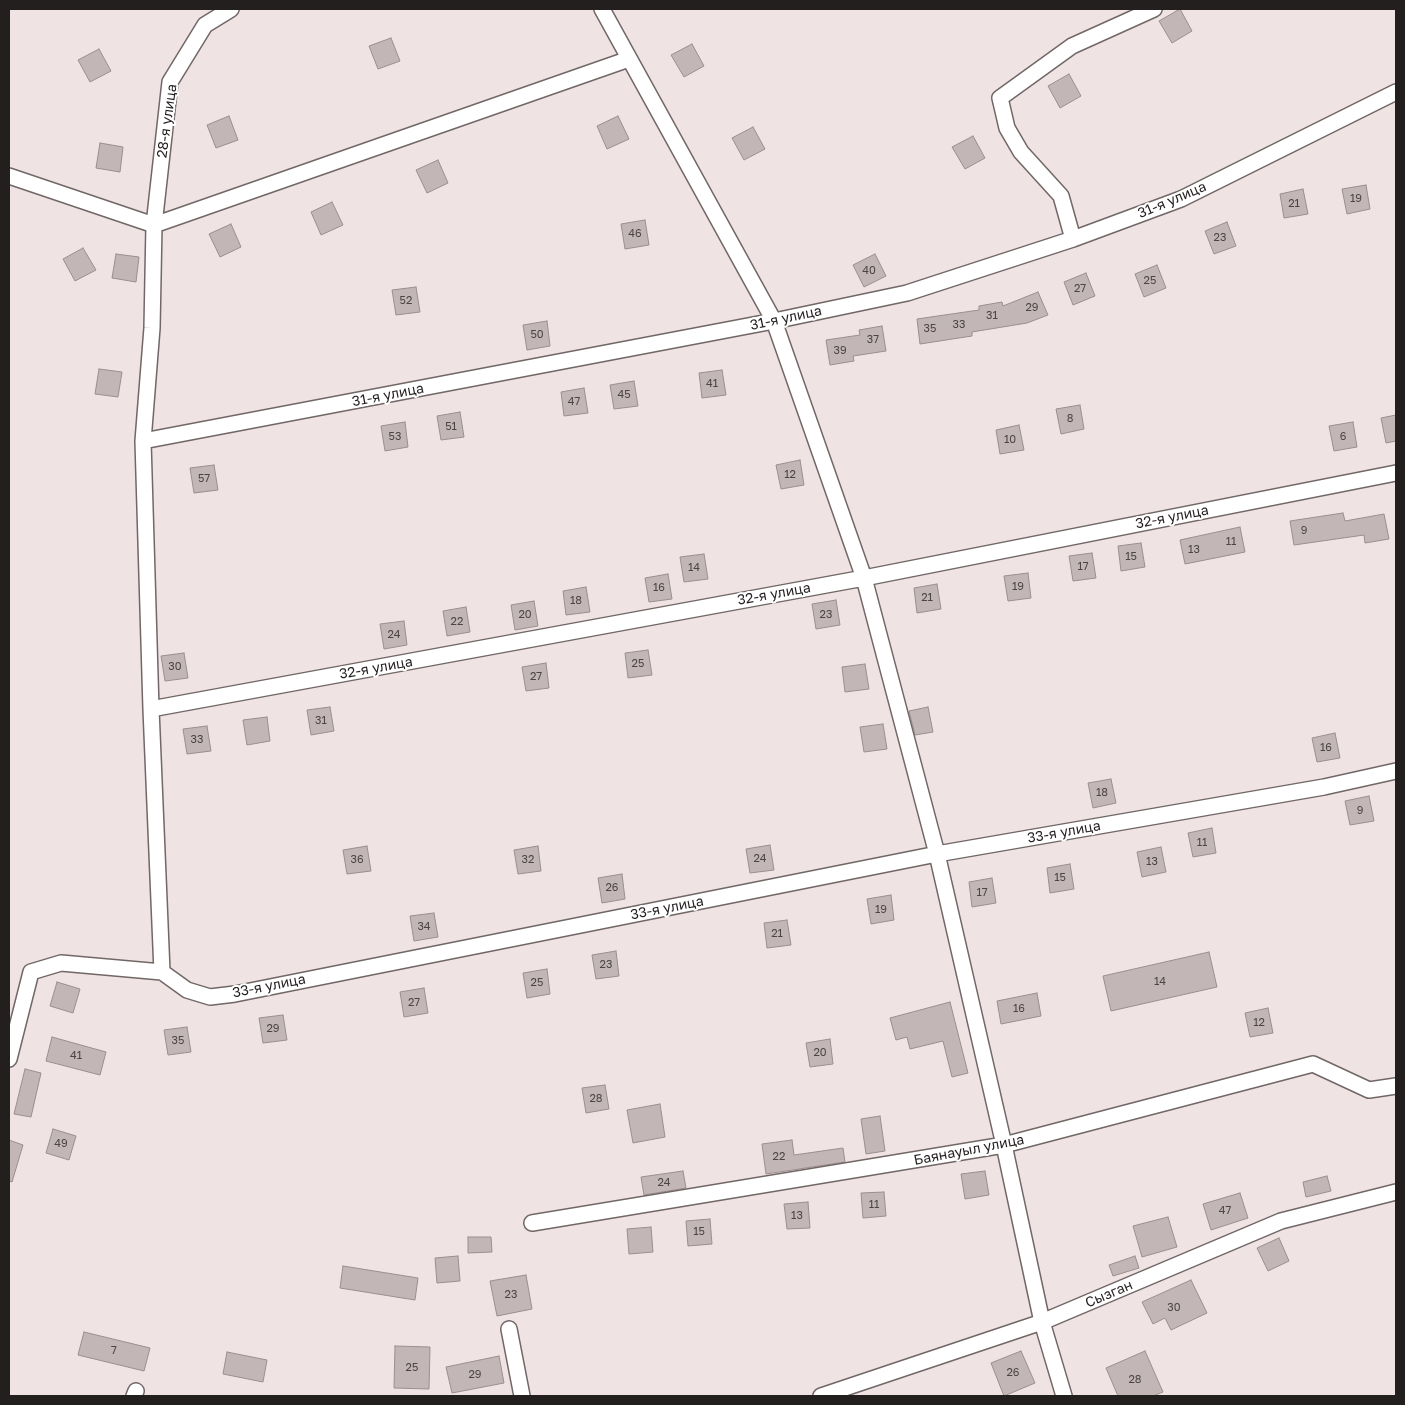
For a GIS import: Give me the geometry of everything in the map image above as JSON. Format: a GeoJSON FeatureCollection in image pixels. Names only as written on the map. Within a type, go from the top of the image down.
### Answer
{"type":"FeatureCollection","features":[{"type":"Feature","properties":{"kind":"street","name":"28-я улица"},"geometry":{"type":"LineString","coordinates":[[162,972],[151,709],[143,441],[152,328],[154,226],[170,82],[205,25],[231,9]]}},
{"type":"Feature","properties":{"kind":"street"},"geometry":{"type":"LineString","coordinates":[[602,9],[774,321],[864,578],[938,854],[1042,1322],[1064,1396]]}},
{"type":"Feature","properties":{"kind":"street"},"geometry":{"type":"LineString","coordinates":[[1073,239],[1061,196],[1021,152],[1008,128],[1000,98],[1072,46],[1154,9]]}},
{"type":"Feature","properties":{"kind":"street"},"geometry":{"type":"LineString","coordinates":[[9,176],[154,226],[629,59]]}},
{"type":"Feature","properties":{"kind":"street","name":"31-я улица"},"geometry":{"type":"LineString","coordinates":[[143,441],[774,321],[907,293],[1073,239],[1181,199],[1396,92]]}},
{"type":"Feature","properties":{"kind":"street","name":"32-я улица"},"geometry":{"type":"LineString","coordinates":[[151,709],[864,578],[1396,473]]}},
{"type":"Feature","properties":{"kind":"street","name":"33-я улица"},"geometry":{"type":"LineString","coordinates":[[162,972],[187,990],[210,997],[236,994],[938,854],[1324,787],[1396,771]]}},
{"type":"Feature","properties":{"kind":"street"},"geometry":{"type":"LineString","coordinates":[[9,1059],[32,972],[61,963],[162,972]]}},
{"type":"Feature","properties":{"kind":"street","name":"Баянауыл улица"},"geometry":{"type":"LineString","coordinates":[[532,1223],[1004,1145],[1313,1064],[1369,1090],[1396,1086]]}},
{"type":"Feature","properties":{"kind":"street","name":"Сызган"},"geometry":{"type":"LineString","coordinates":[[821,1396],[1042,1322],[1281,1221],[1396,1192]]}},
{"type":"Feature","properties":{"kind":"street"},"geometry":{"type":"LineString","coordinates":[[509,1329],[522,1396]]}},
{"type":"Feature","properties":{"kind":"building"},"geometry":{"type":"Polygon","coordinates":[[[1180,9],[1192,31],[1172,43],[1159,21],[1180,9]]]}},
{"type":"Feature","properties":{"kind":"building"},"geometry":{"type":"Polygon","coordinates":[[[391,38],[400,61],[378,69],[369,46],[391,38]]]}},
{"type":"Feature","properties":{"kind":"building"},"geometry":{"type":"Polygon","coordinates":[[[692,44],[704,66],[684,77],[671,55],[692,44]]]}},
{"type":"Feature","properties":{"kind":"building"},"geometry":{"type":"Polygon","coordinates":[[[99,49],[111,71],[90,82],[78,60],[99,49]]]}},
{"type":"Feature","properties":{"kind":"building"},"geometry":{"type":"Polygon","coordinates":[[[1069,74],[1081,96],[1060,108],[1048,86],[1069,74]]]}},
{"type":"Feature","properties":{"kind":"building"},"geometry":{"type":"Polygon","coordinates":[[[229,116],[238,140],[216,148],[207,125],[229,116]]]}},
{"type":"Feature","properties":{"kind":"building"},"geometry":{"type":"Polygon","coordinates":[[[618,116],[629,139],[607,149],[597,126],[618,116]]]}},
{"type":"Feature","properties":{"kind":"building"},"geometry":{"type":"Polygon","coordinates":[[[753,127],[765,149],[744,160],[732,138],[753,127]]]}},
{"type":"Feature","properties":{"kind":"building"},"geometry":{"type":"Polygon","coordinates":[[[973,136],[985,158],[965,169],[952,147],[973,136]]]}},
{"type":"Feature","properties":{"kind":"building"},"geometry":{"type":"Polygon","coordinates":[[[100,143],[123,147],[120,172],[96,168],[100,143]]]}},
{"type":"Feature","properties":{"kind":"building"},"geometry":{"type":"Polygon","coordinates":[[[438,160],[448,183],[427,193],[416,170],[438,160]]]}},
{"type":"Feature","properties":{"kind":"building"},"geometry":{"type":"Polygon","coordinates":[[[1366,185],[1370,209],[1347,214],[1342,189],[1366,185]]]}},
{"type":"Feature","properties":{"kind":"building"},"geometry":{"type":"Polygon","coordinates":[[[1303,189],[1308,214],[1284,218],[1280,194],[1303,189]]]}},
{"type":"Feature","properties":{"kind":"building"},"geometry":{"type":"Polygon","coordinates":[[[332,202],[343,225],[321,235],[311,212],[332,202]]]}},
{"type":"Feature","properties":{"kind":"building"},"geometry":{"type":"Polygon","coordinates":[[[645,220],[649,245],[625,249],[621,224],[645,220]]]}},
{"type":"Feature","properties":{"kind":"building"},"geometry":{"type":"Polygon","coordinates":[[[1227,222],[1236,246],[1214,254],[1205,231],[1227,222]]]}},
{"type":"Feature","properties":{"kind":"building"},"geometry":{"type":"Polygon","coordinates":[[[231,224],[241,247],[220,257],[209,234],[231,224]]]}},
{"type":"Feature","properties":{"kind":"building"},"geometry":{"type":"Polygon","coordinates":[[[83,248],[96,270],[75,281],[63,259],[83,248]]]}},
{"type":"Feature","properties":{"kind":"building"},"geometry":{"type":"Polygon","coordinates":[[[116,254],[139,257],[136,282],[112,278],[116,254]]]}},
{"type":"Feature","properties":{"kind":"building"},"geometry":{"type":"Polygon","coordinates":[[[875,254],[886,276],[864,287],[853,265],[875,254]]]}},
{"type":"Feature","properties":{"kind":"building"},"geometry":{"type":"Polygon","coordinates":[[[1157,265],[1166,288],[1144,297],[1135,274],[1157,265]]]}},
{"type":"Feature","properties":{"kind":"building"},"geometry":{"type":"Polygon","coordinates":[[[1086,273],[1095,296],[1073,305],[1064,282],[1086,273]]]}},
{"type":"Feature","properties":{"kind":"building"},"geometry":{"type":"Polygon","coordinates":[[[416,287],[420,312],[396,315],[392,290],[416,287]]]}},
{"type":"Feature","properties":{"kind":"building"},"geometry":{"type":"Polygon","coordinates":[[[1038,292],[1048,315],[1027,323],[972,332],[972,336],[920,344],[917,319],[979,310],[979,306],[1002,302],[1003,306],[1038,292]]]}},
{"type":"Feature","properties":{"kind":"building"},"geometry":{"type":"Polygon","coordinates":[[[547,321],[550,346],[527,350],[523,325],[547,321]]]}},
{"type":"Feature","properties":{"kind":"building"},"geometry":{"type":"Polygon","coordinates":[[[882,326],[886,351],[853,356],[854,361],[830,365],[826,340],[860,335],[859,330],[882,326]]]}},
{"type":"Feature","properties":{"kind":"building"},"geometry":{"type":"Polygon","coordinates":[[[99,369],[122,372],[118,397],[95,394],[99,369]]]}},
{"type":"Feature","properties":{"kind":"building"},"geometry":{"type":"Polygon","coordinates":[[[722,370],[726,395],[702,398],[699,373],[722,370]]]}},
{"type":"Feature","properties":{"kind":"building"},"geometry":{"type":"Polygon","coordinates":[[[634,381],[638,406],[614,409],[610,385],[634,381]]]}},
{"type":"Feature","properties":{"kind":"building"},"geometry":{"type":"Polygon","coordinates":[[[584,388],[588,413],[564,416],[561,392],[584,388]]]}},
{"type":"Feature","properties":{"kind":"building"},"geometry":{"type":"Polygon","coordinates":[[[1080,405],[1084,429],[1061,434],[1056,409],[1080,405]]]}},
{"type":"Feature","properties":{"kind":"building"},"geometry":{"type":"Polygon","coordinates":[[[460,412],[464,437],[441,440],[437,416],[460,412]]]}},
{"type":"Feature","properties":{"kind":"building"},"geometry":{"type":"Polygon","coordinates":[[[1396,415],[1396,441],[1386,443],[1381,418],[1396,415]]]}},
{"type":"Feature","properties":{"kind":"building"},"geometry":{"type":"Polygon","coordinates":[[[405,422],[408,447],[385,451],[381,426],[405,422]]]}},
{"type":"Feature","properties":{"kind":"building"},"geometry":{"type":"Polygon","coordinates":[[[1353,422],[1357,447],[1334,451],[1329,426],[1353,422]]]}},
{"type":"Feature","properties":{"kind":"building"},"geometry":{"type":"Polygon","coordinates":[[[1019,425],[1024,450],[1000,454],[996,430],[1019,425]]]}},
{"type":"Feature","properties":{"kind":"building"},"geometry":{"type":"Polygon","coordinates":[[[800,460],[804,485],[781,489],[776,465],[800,460]]]}},
{"type":"Feature","properties":{"kind":"building"},"geometry":{"type":"Polygon","coordinates":[[[214,465],[218,490],[194,493],[190,468],[214,465]]]}},
{"type":"Feature","properties":{"kind":"building"},"geometry":{"type":"Polygon","coordinates":[[[1343,513],[1345,521],[1384,514],[1389,539],[1365,543],[1364,535],[1294,545],[1290,521],[1343,513]]]}},
{"type":"Feature","properties":{"kind":"building"},"geometry":{"type":"Polygon","coordinates":[[[1240,527],[1245,552],[1185,564],[1180,540],[1240,527]]]}},
{"type":"Feature","properties":{"kind":"building"},"geometry":{"type":"Polygon","coordinates":[[[1141,543],[1145,567],[1121,571],[1118,546],[1141,543]]]}},
{"type":"Feature","properties":{"kind":"building"},"geometry":{"type":"Polygon","coordinates":[[[1092,553],[1096,578],[1073,581],[1069,556],[1092,553]]]}},
{"type":"Feature","properties":{"kind":"building"},"geometry":{"type":"Polygon","coordinates":[[[704,554],[708,579],[684,582],[680,557],[704,554]]]}},
{"type":"Feature","properties":{"kind":"building"},"geometry":{"type":"Polygon","coordinates":[[[1028,573],[1031,598],[1008,601],[1004,576],[1028,573]]]}},
{"type":"Feature","properties":{"kind":"building"},"geometry":{"type":"Polygon","coordinates":[[[668,574],[672,599],[649,602],[645,578],[668,574]]]}},
{"type":"Feature","properties":{"kind":"building"},"geometry":{"type":"Polygon","coordinates":[[[937,584],[941,609],[917,613],[914,588],[937,584]]]}},
{"type":"Feature","properties":{"kind":"building"},"geometry":{"type":"Polygon","coordinates":[[[586,587],[590,612],[566,615],[563,591],[586,587]]]}},
{"type":"Feature","properties":{"kind":"building"},"geometry":{"type":"Polygon","coordinates":[[[836,600],[840,625],[816,629],[812,604],[836,600]]]}},
{"type":"Feature","properties":{"kind":"building"},"geometry":{"type":"Polygon","coordinates":[[[534,601],[538,626],[515,630],[511,605],[534,601]]]}},
{"type":"Feature","properties":{"kind":"building"},"geometry":{"type":"Polygon","coordinates":[[[466,607],[470,632],[447,636],[443,611],[466,607]]]}},
{"type":"Feature","properties":{"kind":"building"},"geometry":{"type":"Polygon","coordinates":[[[404,621],[407,645],[384,649],[380,624],[404,621]]]}},
{"type":"Feature","properties":{"kind":"building"},"geometry":{"type":"Polygon","coordinates":[[[648,650],[652,675],[628,678],[625,653],[648,650]]]}},
{"type":"Feature","properties":{"kind":"building"},"geometry":{"type":"Polygon","coordinates":[[[184,653],[188,678],[165,681],[161,656],[184,653]]]}},
{"type":"Feature","properties":{"kind":"building"},"geometry":{"type":"Polygon","coordinates":[[[546,663],[549,688],[526,691],[522,667],[546,663]]]}},
{"type":"Feature","properties":{"kind":"building"},"geometry":{"type":"Polygon","coordinates":[[[865,664],[869,689],[845,692],[842,667],[865,664]]]}},
{"type":"Feature","properties":{"kind":"building"},"geometry":{"type":"Polygon","coordinates":[[[330,707],[334,731],[311,735],[307,710],[330,707]]]}},
{"type":"Feature","properties":{"kind":"building"},"geometry":{"type":"Polygon","coordinates":[[[928,707],[933,732],[915,735],[909,711],[928,707]]]}},
{"type":"Feature","properties":{"kind":"building"},"geometry":{"type":"Polygon","coordinates":[[[267,717],[270,741],[247,745],[243,720],[267,717]]]}},
{"type":"Feature","properties":{"kind":"building"},"geometry":{"type":"Polygon","coordinates":[[[883,724],[887,749],[864,752],[860,727],[883,724]]]}},
{"type":"Feature","properties":{"kind":"building"},"geometry":{"type":"Polygon","coordinates":[[[207,726],[211,751],[187,754],[183,729],[207,726]]]}},
{"type":"Feature","properties":{"kind":"building"},"geometry":{"type":"Polygon","coordinates":[[[1335,733],[1340,758],[1317,762],[1312,738],[1335,733]]]}},
{"type":"Feature","properties":{"kind":"building"},"geometry":{"type":"Polygon","coordinates":[[[1111,779],[1116,803],[1093,808],[1088,783],[1111,779]]]}},
{"type":"Feature","properties":{"kind":"building"},"geometry":{"type":"Polygon","coordinates":[[[1369,796],[1374,821],[1350,825],[1345,801],[1369,796]]]}},
{"type":"Feature","properties":{"kind":"building"},"geometry":{"type":"Polygon","coordinates":[[[1212,828],[1216,853],[1193,857],[1188,833],[1212,828]]]}},
{"type":"Feature","properties":{"kind":"building"},"geometry":{"type":"Polygon","coordinates":[[[770,845],[774,870],[750,873],[746,849],[770,845]]]}},
{"type":"Feature","properties":{"kind":"building"},"geometry":{"type":"Polygon","coordinates":[[[367,846],[371,871],[347,874],[343,850],[367,846]]]}},
{"type":"Feature","properties":{"kind":"building"},"geometry":{"type":"Polygon","coordinates":[[[538,846],[541,871],[518,874],[514,850],[538,846]]]}},
{"type":"Feature","properties":{"kind":"building"},"geometry":{"type":"Polygon","coordinates":[[[1161,847],[1166,872],[1142,877],[1137,852],[1161,847]]]}},
{"type":"Feature","properties":{"kind":"building"},"geometry":{"type":"Polygon","coordinates":[[[1070,864],[1074,889],[1050,893],[1047,868],[1070,864]]]}},
{"type":"Feature","properties":{"kind":"building"},"geometry":{"type":"Polygon","coordinates":[[[622,874],[625,899],[602,903],[598,878],[622,874]]]}},
{"type":"Feature","properties":{"kind":"building"},"geometry":{"type":"Polygon","coordinates":[[[992,878],[996,903],[972,907],[969,882],[992,878]]]}},
{"type":"Feature","properties":{"kind":"building"},"geometry":{"type":"Polygon","coordinates":[[[891,895],[894,920],[871,924],[867,899],[891,895]]]}},
{"type":"Feature","properties":{"kind":"building"},"geometry":{"type":"Polygon","coordinates":[[[434,913],[438,937],[414,941],[410,916],[434,913]]]}},
{"type":"Feature","properties":{"kind":"building"},"geometry":{"type":"Polygon","coordinates":[[[787,920],[791,945],[767,948],[764,923],[787,920]]]}},
{"type":"Feature","properties":{"kind":"building"},"geometry":{"type":"Polygon","coordinates":[[[616,951],[619,976],[596,979],[592,955],[616,951]]]}},
{"type":"Feature","properties":{"kind":"building"},"geometry":{"type":"Polygon","coordinates":[[[1209,952],[1217,987],[1111,1011],[1103,976],[1209,952]]]}},
{"type":"Feature","properties":{"kind":"building"},"geometry":{"type":"Polygon","coordinates":[[[547,969],[550,994],[527,998],[523,973],[547,969]]]}},
{"type":"Feature","properties":{"kind":"building"},"geometry":{"type":"Polygon","coordinates":[[[57,982],[80,989],[73,1013],[50,1006],[57,982]]]}},
{"type":"Feature","properties":{"kind":"building"},"geometry":{"type":"Polygon","coordinates":[[[424,988],[428,1013],[404,1017],[400,992],[424,988]]]}},
{"type":"Feature","properties":{"kind":"building"},"geometry":{"type":"Polygon","coordinates":[[[1037,993],[1041,1016],[1001,1024],[997,1001],[1037,993]]]}},
{"type":"Feature","properties":{"kind":"building"},"geometry":{"type":"Polygon","coordinates":[[[950,1002],[968,1073],[952,1077],[943,1041],[910,1049],[907,1037],[896,1040],[890,1018],[950,1002]]]}},
{"type":"Feature","properties":{"kind":"building"},"geometry":{"type":"Polygon","coordinates":[[[1268,1008],[1273,1033],[1250,1037],[1245,1013],[1268,1008]]]}},
{"type":"Feature","properties":{"kind":"building"},"geometry":{"type":"Polygon","coordinates":[[[283,1015],[287,1040],[263,1043],[259,1018],[283,1015]]]}},
{"type":"Feature","properties":{"kind":"building"},"geometry":{"type":"Polygon","coordinates":[[[187,1027],[191,1052],[168,1055],[164,1030],[187,1027]]]}},
{"type":"Feature","properties":{"kind":"building"},"geometry":{"type":"Polygon","coordinates":[[[52,1037],[106,1052],[100,1075],[46,1061],[52,1037]]]}},
{"type":"Feature","properties":{"kind":"building"},"geometry":{"type":"Polygon","coordinates":[[[830,1039],[833,1064],[810,1067],[806,1043],[830,1039]]]}},
{"type":"Feature","properties":{"kind":"building"},"geometry":{"type":"Polygon","coordinates":[[[25,1069],[41,1073],[31,1117],[14,1114],[25,1069]]]}},
{"type":"Feature","properties":{"kind":"building"},"geometry":{"type":"Polygon","coordinates":[[[605,1085],[609,1109],[586,1113],[582,1088],[605,1085]]]}},
{"type":"Feature","properties":{"kind":"building"},"geometry":{"type":"Polygon","coordinates":[[[660,1104],[665,1137],[633,1143],[627,1110],[660,1104]]]}},
{"type":"Feature","properties":{"kind":"building"},"geometry":{"type":"Polygon","coordinates":[[[880,1116],[885,1151],[866,1154],[861,1119],[880,1116]]]}},
{"type":"Feature","properties":{"kind":"building"},"geometry":{"type":"Polygon","coordinates":[[[53,1129],[76,1136],[69,1160],[46,1153],[53,1129]]]}},
{"type":"Feature","properties":{"kind":"building"},"geometry":{"type":"Polygon","coordinates":[[[9,1140],[23,1145],[12,1182],[9,1181],[9,1140]]]}},
{"type":"Feature","properties":{"kind":"building"},"geometry":{"type":"Polygon","coordinates":[[[792,1140],[794,1155],[843,1148],[845,1162],[766,1174],[762,1144],[792,1140]]]}},
{"type":"Feature","properties":{"kind":"building"},"geometry":{"type":"Polygon","coordinates":[[[683,1171],[686,1188],[644,1195],[641,1177],[683,1171]]]}},
{"type":"Feature","properties":{"kind":"building"},"geometry":{"type":"Polygon","coordinates":[[[985,1171],[989,1195],[965,1199],[961,1174],[985,1171]]]}},
{"type":"Feature","properties":{"kind":"building"},"geometry":{"type":"Polygon","coordinates":[[[1327,1176],[1331,1191],[1306,1197],[1303,1182],[1327,1176]]]}},
{"type":"Feature","properties":{"kind":"building"},"geometry":{"type":"Polygon","coordinates":[[[884,1192],[886,1216],[863,1218],[861,1193],[884,1192]]]}},
{"type":"Feature","properties":{"kind":"building"},"geometry":{"type":"Polygon","coordinates":[[[1240,1193],[1248,1218],[1211,1230],[1203,1204],[1240,1193]]]}},
{"type":"Feature","properties":{"kind":"building"},"geometry":{"type":"Polygon","coordinates":[[[808,1202],[810,1228],[787,1229],[784,1204],[808,1202]]]}},
{"type":"Feature","properties":{"kind":"building"},"geometry":{"type":"Polygon","coordinates":[[[1168,1217],[1177,1247],[1142,1257],[1133,1226],[1168,1217]]]}},
{"type":"Feature","properties":{"kind":"building"},"geometry":{"type":"Polygon","coordinates":[[[710,1219],[712,1244],[688,1246],[686,1221],[710,1219]]]}},
{"type":"Feature","properties":{"kind":"building"},"geometry":{"type":"Polygon","coordinates":[[[651,1227],[653,1252],[629,1254],[627,1229],[651,1227]]]}},
{"type":"Feature","properties":{"kind":"building"},"geometry":{"type":"Polygon","coordinates":[[[468,1237],[491,1237],[492,1252],[468,1253],[468,1237]]]}},
{"type":"Feature","properties":{"kind":"building"},"geometry":{"type":"Polygon","coordinates":[[[1279,1238],[1289,1261],[1268,1271],[1257,1248],[1279,1238]]]}},
{"type":"Feature","properties":{"kind":"building"},"geometry":{"type":"Polygon","coordinates":[[[458,1256],[460,1281],[437,1283],[435,1258],[458,1256]]]}},
{"type":"Feature","properties":{"kind":"building"},"geometry":{"type":"Polygon","coordinates":[[[1135,1256],[1139,1268],[1113,1276],[1109,1265],[1135,1256]]]}},
{"type":"Feature","properties":{"kind":"building"},"geometry":{"type":"Polygon","coordinates":[[[343,1266],[418,1278],[415,1300],[340,1288],[343,1266]]]}},
{"type":"Feature","properties":{"kind":"building"},"geometry":{"type":"Polygon","coordinates":[[[526,1275],[532,1309],[497,1316],[490,1281],[526,1275]]]}},
{"type":"Feature","properties":{"kind":"building"},"geometry":{"type":"Polygon","coordinates":[[[1191,1280],[1207,1313],[1171,1330],[1165,1318],[1153,1324],[1142,1302],[1191,1280]]]}},
{"type":"Feature","properties":{"kind":"building"},"geometry":{"type":"Polygon","coordinates":[[[84,1332],[150,1348],[144,1371],[78,1355],[84,1332]]]}},
{"type":"Feature","properties":{"kind":"building"},"geometry":{"type":"Polygon","coordinates":[[[395,1346],[430,1347],[429,1389],[394,1388],[395,1346]]]}},
{"type":"Feature","properties":{"kind":"building"},"geometry":{"type":"Polygon","coordinates":[[[1021,1351],[1035,1383],[1004,1396],[991,1363],[1021,1351]]]}},
{"type":"Feature","properties":{"kind":"building"},"geometry":{"type":"Polygon","coordinates":[[[1145,1351],[1163,1392],[1153,1396],[1118,1396],[1106,1368],[1145,1351]]]}},
{"type":"Feature","properties":{"kind":"building"},"geometry":{"type":"Polygon","coordinates":[[[227,1352],[267,1360],[263,1382],[223,1374],[227,1352]]]}},
{"type":"Feature","properties":{"kind":"building"},"geometry":{"type":"Polygon","coordinates":[[[499,1356],[504,1383],[452,1393],[446,1367],[499,1356]]]}}]}
